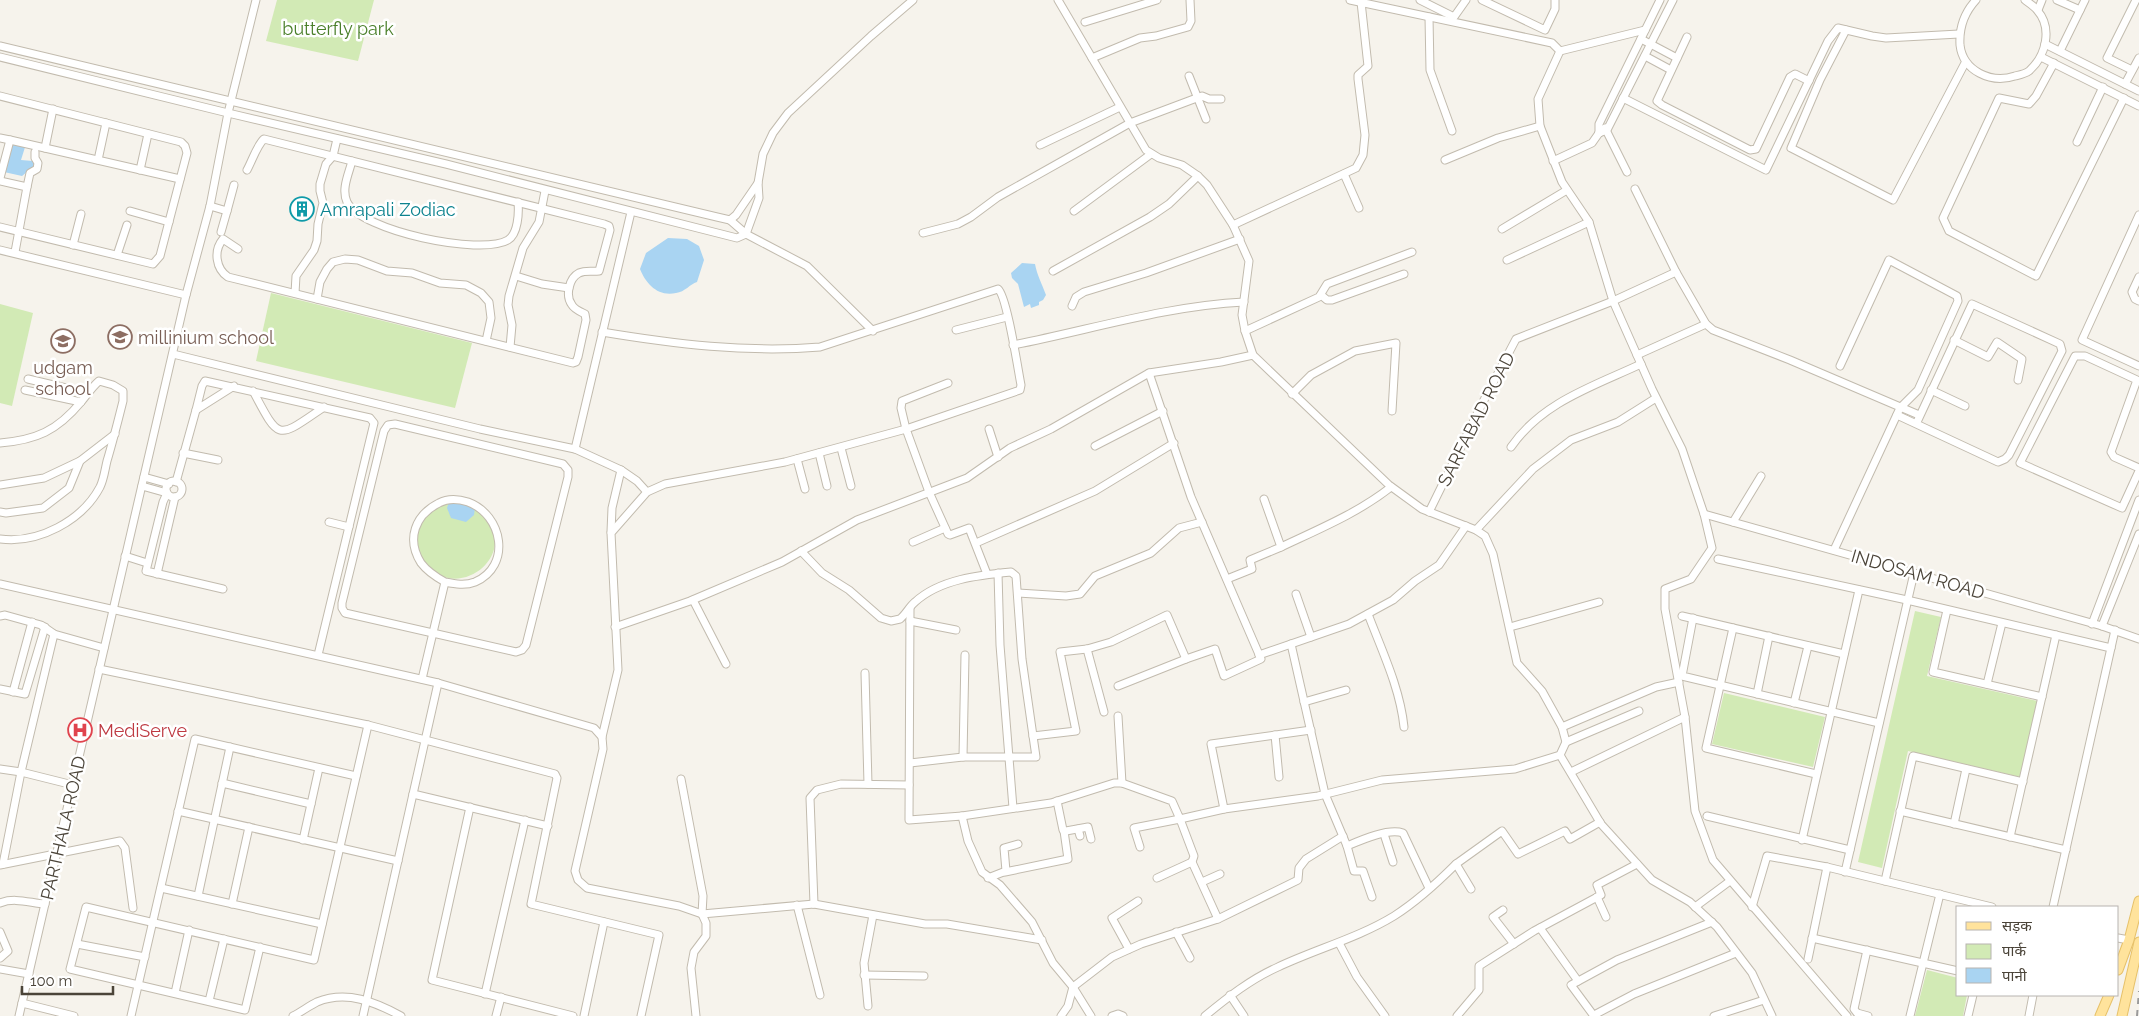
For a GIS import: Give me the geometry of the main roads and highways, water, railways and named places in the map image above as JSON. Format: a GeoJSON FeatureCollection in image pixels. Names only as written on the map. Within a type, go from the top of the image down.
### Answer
{"type":"FeatureCollection","features":[{"type":"Feature","properties":{"kind":"main road"},"geometry":{"type":"LineString","coordinates":[[2119,967],[2139,901]]}},
{"type":"Feature","properties":{"kind":"main road"},"geometry":{"type":"LineString","coordinates":[[2122,1016],[2135,976],[2139,942]]}},
{"type":"Feature","properties":{"kind":"main road"},"geometry":{"type":"LineString","coordinates":[[2100,1016],[2107,999]]}},
{"type":"Feature","properties":{"kind":"main road"},"geometry":{"type":"LineString","coordinates":[[2105,1016],[2107,999]]}},
{"type":"Feature","properties":{"kind":"main road"},"geometry":{"type":"LineString","coordinates":[[2117,1016],[2124,1006]]}},
{"type":"Feature","properties":{"kind":"water"},"geometry":{"type":"Polygon","coordinates":[[[9,144],[26,144],[21,160],[33,161],[37,168],[28,171],[22,176],[4,172],[9,144]]]}},
{"type":"Feature","properties":{"kind":"water"},"geometry":{"type":"Polygon","coordinates":[[[668,238],[687,239],[699,246],[704,260],[697,282],[682,291],[670,294],[658,291],[649,284],[640,269],[646,253],[668,238]]]}},
{"type":"Feature","properties":{"kind":"water"},"geometry":{"type":"Polygon","coordinates":[[[1022,263],[1035,264],[1046,295],[1039,302],[1039,305],[1031,308],[1030,304],[1024,307],[1018,284],[1012,278],[1011,273],[1022,263]]]}},
{"type":"Feature","properties":{"kind":"water"},"geometry":{"type":"Polygon","coordinates":[[[449,502],[459,502],[475,508],[474,515],[466,522],[451,518],[447,508],[449,502]]]}},
{"type":"Feature","properties":{"kind":"railway"},"geometry":{"type":"LineString","coordinates":[[2137,1016],[2139,991]]}},
{"type":"Feature","properties":{"kind":"place","name":"Amrapali Zodiac"},"geometry":{"type":"Point","coordinates":[302,209]}},
{"type":"Feature","properties":{"kind":"place","name":"millinium school"},"geometry":{"type":"Point","coordinates":[120,337]}},
{"type":"Feature","properties":{"kind":"place","name":"udgam school"},"geometry":{"type":"Point","coordinates":[63,341]}},
{"type":"Feature","properties":{"kind":"place","name":"MediServe"},"geometry":{"type":"Point","coordinates":[80,730]}},
{"type":"Feature","properties":{"kind":"park label","name":"butterfly park"},"geometry":{"type":"Point","coordinates":[338,28]}}]}
